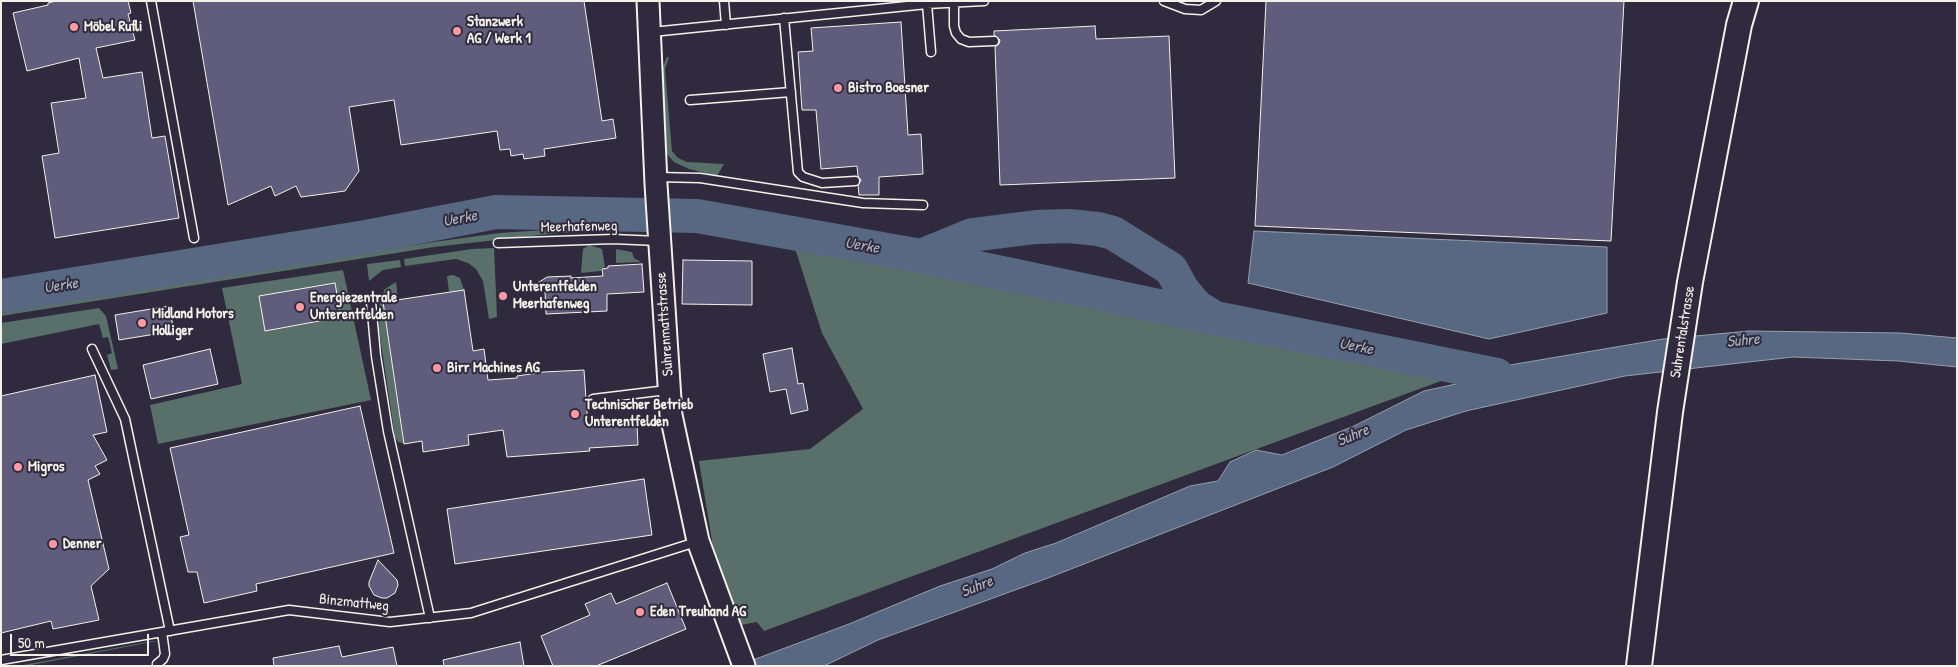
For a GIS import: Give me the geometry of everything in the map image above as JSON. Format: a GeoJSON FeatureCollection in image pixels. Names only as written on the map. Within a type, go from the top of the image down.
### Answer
{"type":"FeatureCollection","features":[{"type":"Feature","properties":{"kind":"main road","name":"Suhrentalstrasse"},"geometry":{"type":"LineString","coordinates":[[1639,666],[1670,412],[1690,282],[1739,25],[1746,1]]}},
{"type":"Feature","properties":{"kind":"street","name":"Suhrenmattstrasse"},"geometry":{"type":"LineString","coordinates":[[648,1],[656,180],[671,416],[698,542],[744,666]]}},
{"type":"Feature","properties":{"kind":"lane"},"geometry":{"type":"LineString","coordinates":[[150,1],[194,238]]}},
{"type":"Feature","properties":{"kind":"lane"},"geometry":{"type":"LineString","coordinates":[[724,1],[726,25]]}},
{"type":"Feature","properties":{"kind":"lane"},"geometry":{"type":"LineString","coordinates":[[650,32],[927,4],[984,1]]}},
{"type":"Feature","properties":{"kind":"lane"},"geometry":{"type":"LineString","coordinates":[[1164,1],[1185,9],[1201,10],[1216,1]]}},
{"type":"Feature","properties":{"kind":"lane"},"geometry":{"type":"LineString","coordinates":[[954,3],[954,26],[956,33],[961,39],[977,42],[994,41]]}},
{"type":"Feature","properties":{"kind":"lane"},"geometry":{"type":"LineString","coordinates":[[927,4],[931,52]]}},
{"type":"Feature","properties":{"kind":"lane"},"geometry":{"type":"LineString","coordinates":[[784,18],[798,172],[803,177],[822,183],[855,181]]}},
{"type":"Feature","properties":{"kind":"lane"},"geometry":{"type":"LineString","coordinates":[[690,100],[791,92]]}},
{"type":"Feature","properties":{"kind":"lane"},"geometry":{"type":"LineString","coordinates":[[656,180],[700,178],[863,203],[924,204]]}},
{"type":"Feature","properties":{"kind":"lane","name":"Meerhafenweg"},"geometry":{"type":"LineString","coordinates":[[498,243],[660,236]]}},
{"type":"Feature","properties":{"kind":"lane"},"geometry":{"type":"LineString","coordinates":[[371,302],[376,356],[388,431],[430,618]]}},
{"type":"Feature","properties":{"kind":"lane"},"geometry":{"type":"LineString","coordinates":[[92,349],[125,419],[166,632],[166,654],[157,664]]}},
{"type":"Feature","properties":{"kind":"lane"},"geometry":{"type":"LineString","coordinates":[[593,399],[669,390]]}},
{"type":"Feature","properties":{"kind":"lane","name":"Binzmattweg"},"geometry":{"type":"LineString","coordinates":[[4,662],[289,610],[390,622],[471,613],[698,542]]}},
{"type":"Feature","properties":{"kind":"green space"},"geometry":{"type":"Polygon","coordinates":[[[667,57],[669,57],[665,69],[672,151],[678,158],[687,162],[724,164],[717,176],[689,169],[674,162],[666,153],[661,72],[667,57]]]}},
{"type":"Feature","properties":{"kind":"green space"},"geometry":{"type":"Polygon","coordinates":[[[621,225],[615,231],[558,233],[434,247],[1,316],[1,313],[99,296],[434,242],[499,233],[621,225]]]}},
{"type":"Feature","properties":{"kind":"green space"},"geometry":{"type":"Polygon","coordinates":[[[793,242],[1449,378],[764,631],[757,622],[741,625],[713,547],[699,461],[810,449],[863,409],[822,333],[793,242]]]}},
{"type":"Feature","properties":{"kind":"green space"},"geometry":{"type":"Polygon","coordinates":[[[589,245],[602,249],[605,267],[601,271],[581,273],[583,249],[589,245]]]}},
{"type":"Feature","properties":{"kind":"green space"},"geometry":{"type":"Polygon","coordinates":[[[494,248],[497,317],[489,319],[483,281],[476,269],[468,263],[456,259],[405,266],[404,259],[472,249],[494,248]]]}},
{"type":"Feature","properties":{"kind":"green space"},"geometry":{"type":"Polygon","coordinates":[[[616,249],[632,252],[634,258],[641,262],[616,263],[616,249]]]}},
{"type":"Feature","properties":{"kind":"green space"},"geometry":{"type":"Polygon","coordinates":[[[400,260],[401,267],[383,270],[369,281],[367,264],[400,260]]]}},
{"type":"Feature","properties":{"kind":"green space"},"geometry":{"type":"Polygon","coordinates":[[[343,270],[371,400],[158,444],[150,405],[242,384],[222,288],[343,270]]]}},
{"type":"Feature","properties":{"kind":"green space"},"geometry":{"type":"Polygon","coordinates":[[[453,275],[460,278],[464,290],[449,292],[447,276],[453,275]]]}},
{"type":"Feature","properties":{"kind":"green space"},"geometry":{"type":"Polygon","coordinates":[[[396,282],[398,299],[392,300],[391,291],[386,291],[386,301],[383,302],[404,443],[398,442],[395,437],[379,330],[380,299],[385,289],[396,282]]]}},
{"type":"Feature","properties":{"kind":"green space"},"geometry":{"type":"Polygon","coordinates":[[[99,308],[106,316],[118,369],[111,370],[107,355],[112,353],[108,337],[103,338],[99,324],[1,344],[1,323],[99,308]]]}},
{"type":"Feature","properties":{"kind":"green space"},"geometry":{"type":"Polygon","coordinates":[[[153,641],[157,641],[18,666],[153,641]]]}},
{"type":"Feature","properties":{"kind":"water"},"geometry":{"type":"Polygon","coordinates":[[[1254,231],[1607,247],[1607,313],[1489,339],[1248,283],[1254,231]]]}},
{"type":"Feature","properties":{"kind":"water","name":"Suhre"},"geometry":{"type":"Polygon","coordinates":[[[1749,331],[1901,333],[1957,338],[1957,367],[1898,361],[1793,357],[1625,376],[1466,411],[1406,430],[1333,467],[1048,578],[878,640],[824,666],[737,666],[849,624],[940,586],[992,569],[1025,553],[1056,543],[1190,486],[1218,481],[1230,462],[1256,450],[1282,455],[1354,426],[1424,391],[1497,375],[1504,366],[1663,339],[1749,331]]]}},
{"type":"Feature","properties":{"kind":"building"},"geometry":{"type":"Polygon","coordinates":[[[56,1],[128,1],[131,13],[128,14],[135,40],[96,48],[103,78],[142,72],[152,138],[165,136],[179,218],[55,238],[42,156],[59,153],[51,103],[86,98],[79,58],[27,71],[13,13],[48,5],[48,3],[56,1]]]}},
{"type":"Feature","properties":{"kind":"building"},"geometry":{"type":"Polygon","coordinates":[[[193,1],[584,1],[602,121],[613,119],[616,138],[544,149],[545,156],[524,159],[523,154],[511,156],[510,149],[500,150],[497,131],[401,145],[394,100],[349,107],[359,171],[345,191],[301,197],[296,186],[275,196],[271,186],[228,205],[193,1]]]}},
{"type":"Feature","properties":{"kind":"building"},"geometry":{"type":"Polygon","coordinates":[[[1266,1],[1624,1],[1611,241],[1255,226],[1266,1]]]}},
{"type":"Feature","properties":{"kind":"building"},"geometry":{"type":"Polygon","coordinates":[[[901,22],[908,135],[921,134],[923,174],[879,177],[879,195],[859,195],[858,185],[861,180],[858,176],[857,166],[821,169],[816,110],[802,110],[798,52],[813,51],[811,28],[901,22]]]}},
{"type":"Feature","properties":{"kind":"building"},"geometry":{"type":"Polygon","coordinates":[[[1095,26],[1096,39],[1169,36],[1175,178],[1000,185],[995,47],[999,44],[1000,40],[994,35],[994,31],[1095,26]]]}},
{"type":"Feature","properties":{"kind":"building"},"geometry":{"type":"Polygon","coordinates":[[[683,260],[752,261],[752,305],[682,304],[683,260]]]}},
{"type":"Feature","properties":{"kind":"building"},"geometry":{"type":"Polygon","coordinates":[[[642,264],[644,292],[607,294],[607,311],[546,314],[545,291],[531,287],[547,277],[603,276],[602,269],[608,268],[608,266],[642,264]]]}},
{"type":"Feature","properties":{"kind":"building","name":"Energiezentrale Unterentfelden"},"geometry":{"type":"Polygon","coordinates":[[[335,283],[341,317],[265,331],[259,296],[335,283]]]}},
{"type":"Feature","properties":{"kind":"building"},"geometry":{"type":"Polygon","coordinates":[[[464,290],[473,351],[484,349],[488,380],[517,378],[517,376],[544,372],[584,370],[588,427],[637,424],[638,445],[589,448],[590,451],[507,457],[503,430],[468,435],[469,445],[423,452],[422,441],[404,444],[383,302],[464,290]]]}},
{"type":"Feature","properties":{"kind":"building"},"geometry":{"type":"Polygon","coordinates":[[[169,306],[174,331],[119,340],[115,315],[169,306]]]}},
{"type":"Feature","properties":{"kind":"building"},"geometry":{"type":"Polygon","coordinates":[[[792,348],[798,384],[803,383],[808,410],[791,414],[786,389],[770,392],[763,354],[792,348]]]}},
{"type":"Feature","properties":{"kind":"building"},"geometry":{"type":"Polygon","coordinates":[[[210,349],[218,384],[151,399],[143,365],[210,349]]]}},
{"type":"Feature","properties":{"kind":"building"},"geometry":{"type":"Polygon","coordinates":[[[95,375],[107,432],[93,435],[107,460],[95,466],[100,474],[88,480],[109,569],[91,586],[99,620],[53,629],[51,621],[1,633],[1,396],[95,375]]]}},
{"type":"Feature","properties":{"kind":"building"},"geometry":{"type":"Polygon","coordinates":[[[360,406],[394,553],[256,584],[257,591],[204,603],[197,572],[188,572],[180,537],[189,535],[170,448],[360,406]]]}},
{"type":"Feature","properties":{"kind":"building"},"geometry":{"type":"Polygon","coordinates":[[[644,479],[652,535],[455,564],[447,509],[644,479]]]}},
{"type":"Feature","properties":{"kind":"building"},"geometry":{"type":"Polygon","coordinates":[[[378,560],[397,580],[398,585],[395,593],[387,598],[374,595],[369,586],[378,560]]]}},
{"type":"Feature","properties":{"kind":"building"},"geometry":{"type":"Polygon","coordinates":[[[667,583],[686,629],[596,666],[553,666],[541,636],[590,615],[585,604],[611,593],[616,604],[667,583]]]}},
{"type":"Feature","properties":{"kind":"building"},"geometry":{"type":"Polygon","coordinates":[[[520,642],[524,666],[444,666],[443,660],[520,642]]]}},
{"type":"Feature","properties":{"kind":"building"},"geometry":{"type":"Polygon","coordinates":[[[339,646],[342,657],[393,647],[397,666],[274,666],[273,658],[339,646]]]}},
{"type":"Feature","properties":{"kind":"waterway","name":"Uerke"},"geometry":{"type":"LineString","coordinates":[[1,296],[366,237],[496,212],[697,216],[921,256],[1497,375]]}},
{"type":"Feature","properties":{"kind":"waterway","name":"Uerke"},"geometry":{"type":"LineString","coordinates":[[921,256],[972,235],[1036,227],[1069,226],[1098,229],[1113,233],[1171,269],[1182,289],[1196,306],[1215,318]]}},
{"type":"Feature","properties":{"kind":"place","name":"Möbel Rufli"},"geometry":{"type":"Point","coordinates":[74,27]}},
{"type":"Feature","properties":{"kind":"place","name":"Stanzwerk AG / Werk 1"},"geometry":{"type":"Point","coordinates":[457,31]}},
{"type":"Feature","properties":{"kind":"place","name":"Bistro Boesner"},"geometry":{"type":"Point","coordinates":[838,88]}},
{"type":"Feature","properties":{"kind":"place","name":"Unterentfelden Meerhafenweg"},"geometry":{"type":"Point","coordinates":[503,296]}},
{"type":"Feature","properties":{"kind":"place","name":"Energiezentrale Unterentfelden"},"geometry":{"type":"Point","coordinates":[300,307]}},
{"type":"Feature","properties":{"kind":"place","name":"Midland Motors Holliger"},"geometry":{"type":"Point","coordinates":[142,323]}},
{"type":"Feature","properties":{"kind":"place","name":"Birr Machines AG"},"geometry":{"type":"Point","coordinates":[437,368]}},
{"type":"Feature","properties":{"kind":"place","name":"Technischer Betrieb Unterentfelden"},"geometry":{"type":"Point","coordinates":[575,414]}},
{"type":"Feature","properties":{"kind":"place","name":"Migros"},"geometry":{"type":"Point","coordinates":[18,467]}},
{"type":"Feature","properties":{"kind":"place","name":"Denner"},"geometry":{"type":"Point","coordinates":[53,544]}},
{"type":"Feature","properties":{"kind":"place","name":"Eden Treuhand AG"},"geometry":{"type":"Point","coordinates":[640,612]}}]}
